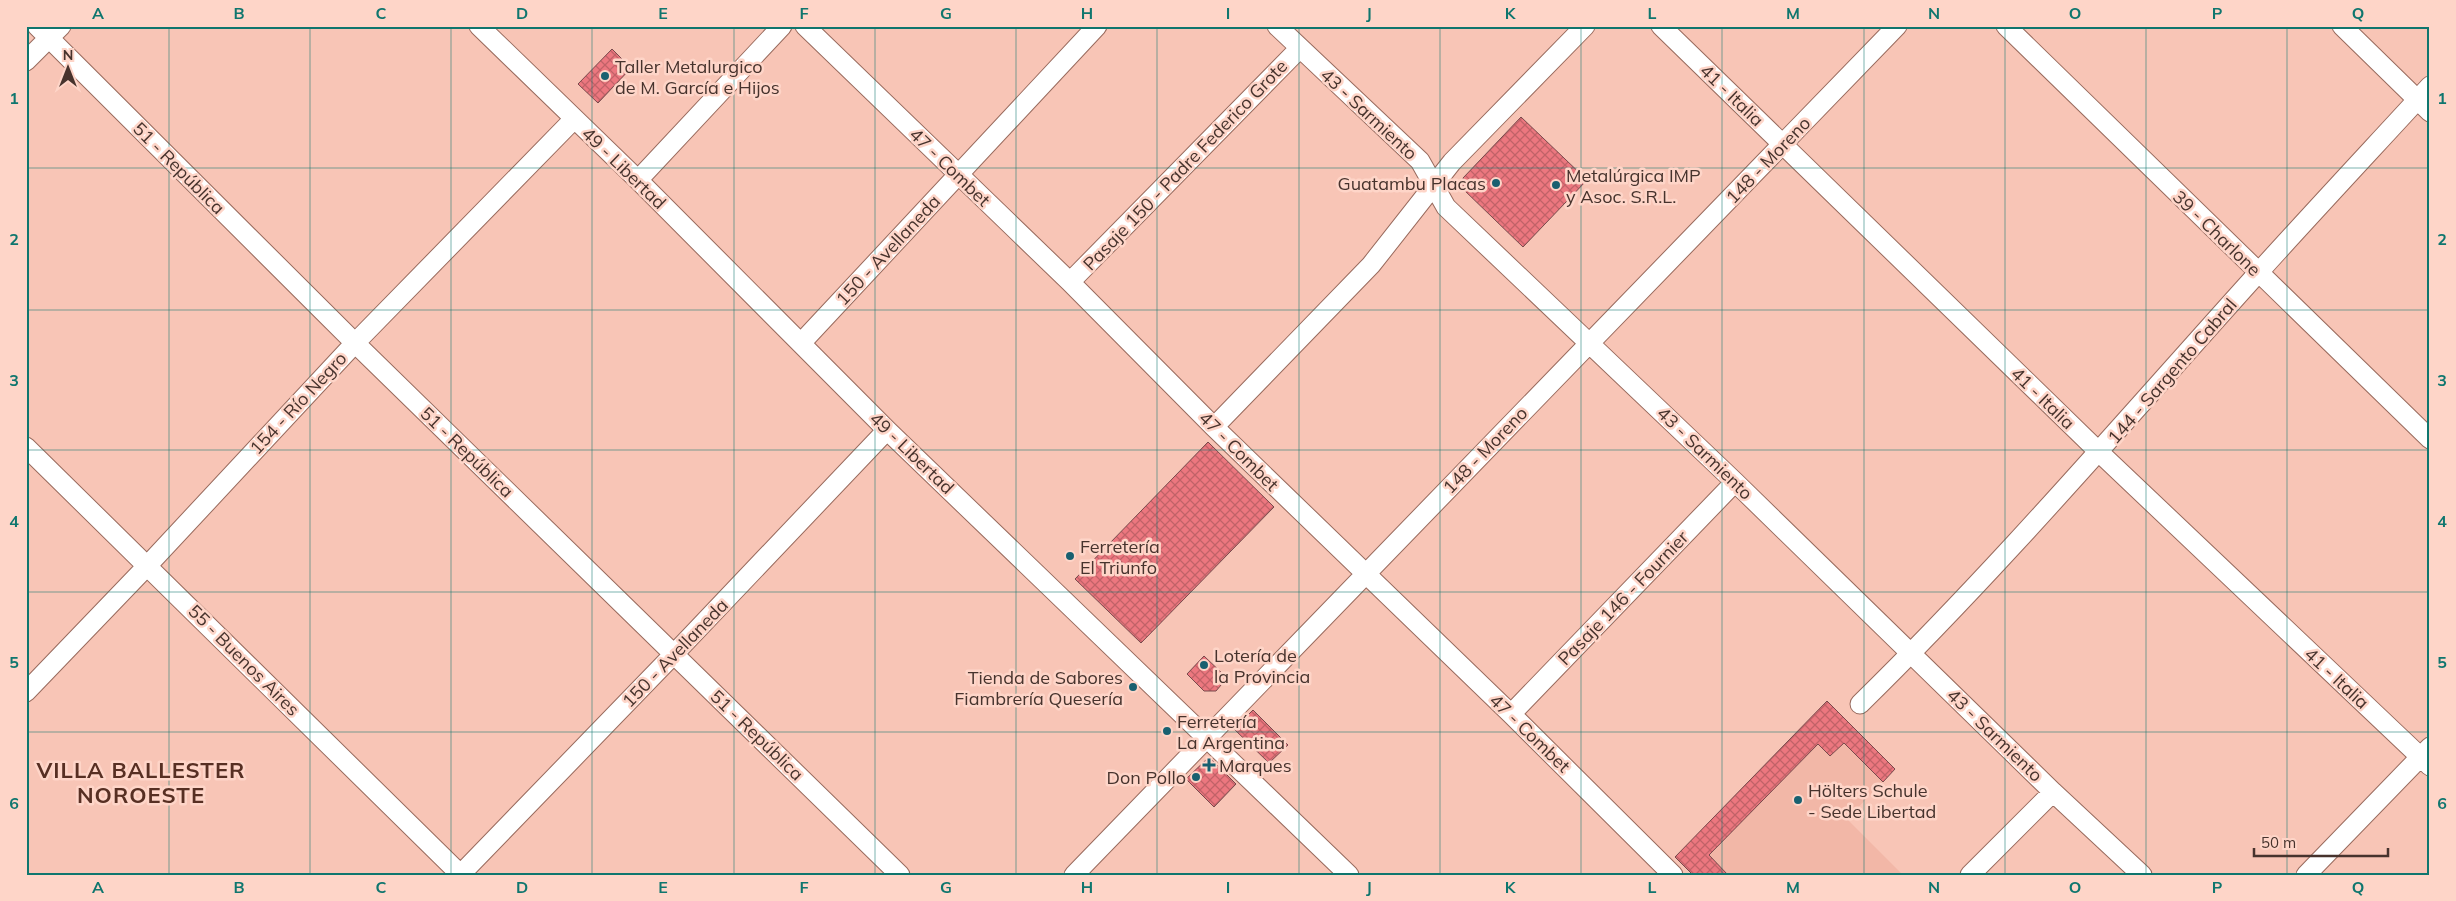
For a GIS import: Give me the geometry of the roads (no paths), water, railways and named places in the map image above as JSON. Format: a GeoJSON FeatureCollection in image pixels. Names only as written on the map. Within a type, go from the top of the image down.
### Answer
{"type":"FeatureCollection","features":[{"type":"Feature","properties":{"kind":"street","name":"49 - Libertad"},"geometry":{"type":"LineString","coordinates":[[479,26],[802,342],[887,430],[1350,875]]}},
{"type":"Feature","properties":{"kind":"street"},"geometry":{"type":"LineString","coordinates":[[638,180],[782,26]]}},
{"type":"Feature","properties":{"kind":"street","name":"47 - Combet"},"geometry":{"type":"LineString","coordinates":[[805,26],[1070,282],[1214,427],[1511,714],[1673,875]]}},
{"type":"Feature","properties":{"kind":"street","name":"150 - Avellaneda"},"geometry":{"type":"LineString","coordinates":[[802,342],[1097,26]]}},
{"type":"Feature","properties":{"kind":"street","name":"43 - Sarmiento"},"geometry":{"type":"LineString","coordinates":[[1277,26],[1299,49],[1420,161],[1446,207],[1735,482],[2053,792],[2142,875]]}},
{"type":"Feature","properties":{"kind":"street"},"geometry":{"type":"LineString","coordinates":[[1214,427],[1371,265],[1452,162],[1585,26]]}},
{"type":"Feature","properties":{"kind":"street","name":"41 - Italia"},"geometry":{"type":"LineString","coordinates":[[1661,26],[2100,453],[2427,757]]}},
{"type":"Feature","properties":{"kind":"street","name":"148 - Moreno"},"geometry":{"type":"LineString","coordinates":[[1074,875],[1897,26]]}},
{"type":"Feature","properties":{"kind":"street","name":"39 - Charlone"},"geometry":{"type":"LineString","coordinates":[[2006,26],[2430,439]]}},
{"type":"Feature","properties":{"kind":"street"},"geometry":{"type":"LineString","coordinates":[[2342,26],[2426,99]]}},
{"type":"Feature","properties":{"kind":"street"},"geometry":{"type":"LineString","coordinates":[[26,61],[49,30]]}},
{"type":"Feature","properties":{"kind":"street","name":"51 - República"},"geometry":{"type":"LineString","coordinates":[[49,30],[355,343],[900,875]]}},
{"type":"Feature","properties":{"kind":"street","name":"Pasaje 150 - Padre Federico Grote"},"geometry":{"type":"LineString","coordinates":[[1070,282],[1299,49]]}},
{"type":"Feature","properties":{"kind":"street","name":"144 - Sargento Cabral"},"geometry":{"type":"LineString","coordinates":[[1860,704],[1912,653],[2100,453],[2258,273],[2426,99]]}},
{"type":"Feature","properties":{"kind":"street","name":"154 - Río Negro"},"geometry":{"type":"LineString","coordinates":[[26,692],[148,565],[355,343],[574,118]]}},
{"type":"Feature","properties":{"kind":"street","name":"150 - Avellaneda"},"geometry":{"type":"LineString","coordinates":[[461,875],[887,430]]}},
{"type":"Feature","properties":{"kind":"street","name":"55 - Buenos Aires"},"geometry":{"type":"LineString","coordinates":[[26,447],[461,875]]}},
{"type":"Feature","properties":{"kind":"street","name":"Pasaje 146 - Fournier"},"geometry":{"type":"LineString","coordinates":[[1511,714],[1735,482]]}},
{"type":"Feature","properties":{"kind":"street"},"geometry":{"type":"LineString","coordinates":[[2306,875],[2427,757]]}},
{"type":"Feature","properties":{"kind":"street"},"geometry":{"type":"LineString","coordinates":[[1970,875],[2053,792]]}},
{"type":"Feature","properties":{"kind":"place","name":"Taller Metalurgico de M. García e Hijos"},"geometry":{"type":"Point","coordinates":[605,76]}},
{"type":"Feature","properties":{"kind":"place","name":"Guatambu Placas"},"geometry":{"type":"Point","coordinates":[1496,183]}},
{"type":"Feature","properties":{"kind":"place","name":"Metalúrgica IMP y Asoc. S.R.L."},"geometry":{"type":"Point","coordinates":[1556,185]}},
{"type":"Feature","properties":{"kind":"place","name":"Ferretería El Triunfo"},"geometry":{"type":"Point","coordinates":[1070,556]}},
{"type":"Feature","properties":{"kind":"place","name":"Lotería de la Provincia"},"geometry":{"type":"Point","coordinates":[1204,665]}},
{"type":"Feature","properties":{"kind":"place","name":"Tienda de Sabores Fiambrería Quesería"},"geometry":{"type":"Point","coordinates":[1133,687]}},
{"type":"Feature","properties":{"kind":"place","name":"Ferretería La Argentina"},"geometry":{"type":"Point","coordinates":[1167,731]}},
{"type":"Feature","properties":{"kind":"place","name":"Marques"},"geometry":{"type":"Point","coordinates":[1209,765]}},
{"type":"Feature","properties":{"kind":"place","name":"Don Pollo"},"geometry":{"type":"Point","coordinates":[1196,777]}},
{"type":"Feature","properties":{"kind":"place","name":"Hölters Schule - Sede Libertad"},"geometry":{"type":"Point","coordinates":[1798,800]}},
{"type":"Feature","properties":{"kind":"district","name":"VILLA BALLESTER NOROESTE"},"geometry":{"type":"Point","coordinates":[141,782]}}]}
